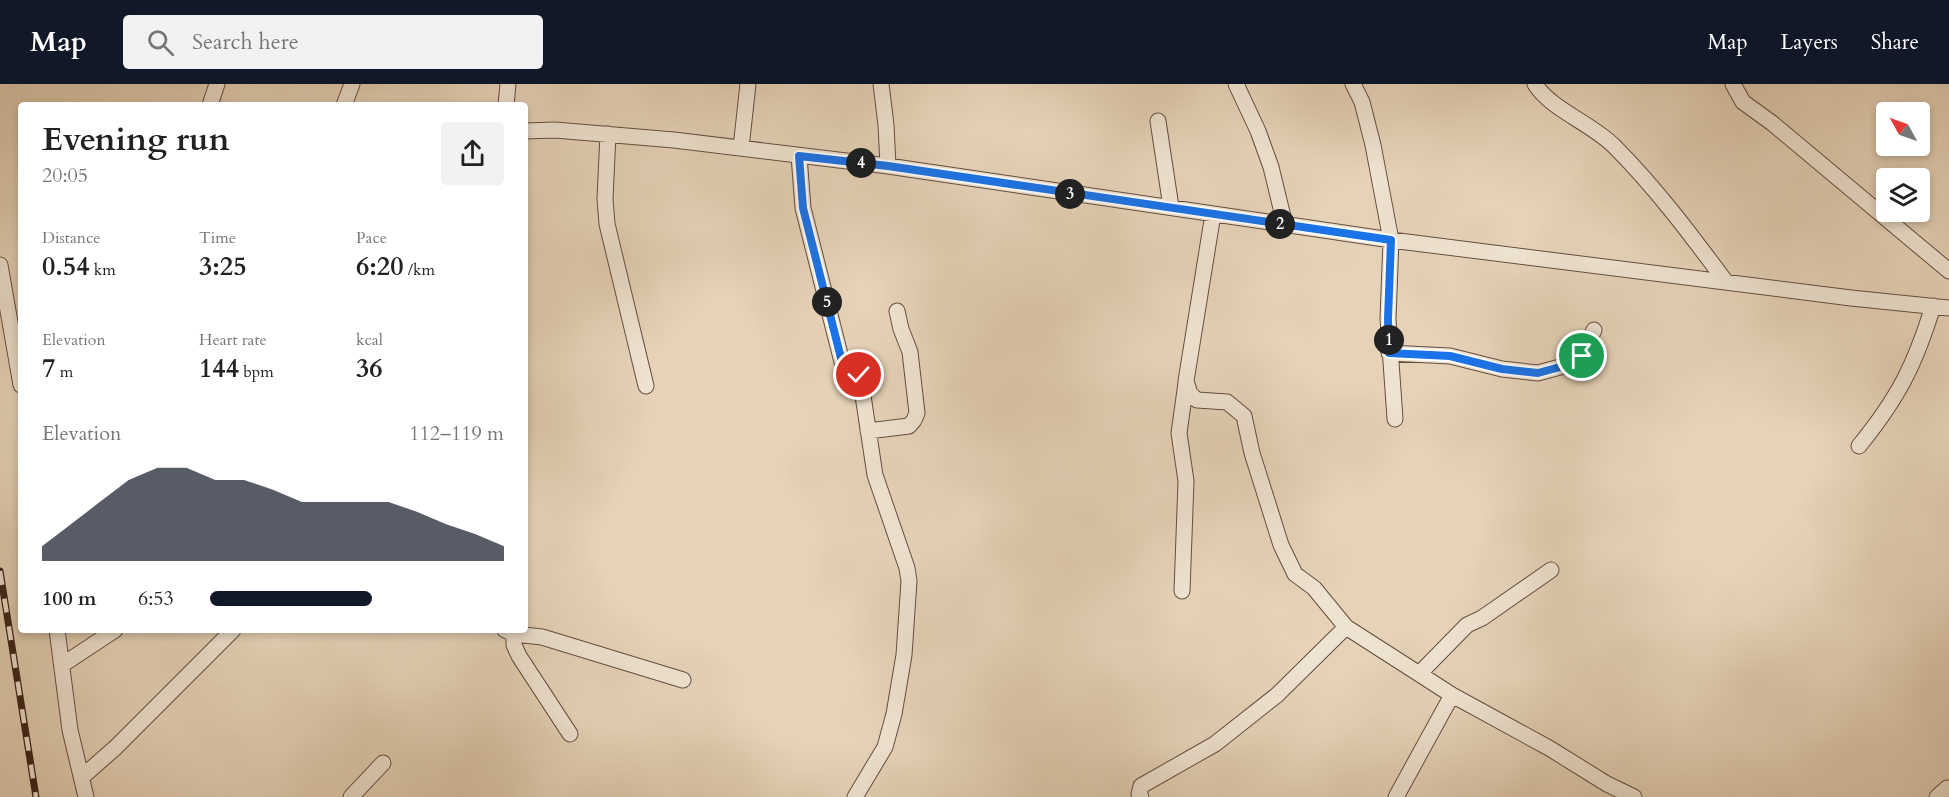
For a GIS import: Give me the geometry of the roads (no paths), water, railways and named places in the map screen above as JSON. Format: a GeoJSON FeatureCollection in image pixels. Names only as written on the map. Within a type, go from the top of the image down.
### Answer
{"type":"FeatureCollection","features":[{"type":"Feature","properties":{"kind":"street"},"geometry":{"type":"LineString","coordinates":[[211,102],[217,84]]}},
{"type":"Feature","properties":{"kind":"street"},"geometry":{"type":"LineString","coordinates":[[345,102],[352,84]]}},
{"type":"Feature","properties":{"kind":"street"},"geometry":{"type":"LineString","coordinates":[[506,102],[508,84]]}},
{"type":"Feature","properties":{"kind":"street"},"geometry":{"type":"LineString","coordinates":[[741,148],[748,84]]}},
{"type":"Feature","properties":{"kind":"street"},"geometry":{"type":"LineString","coordinates":[[881,84],[888,166]]}},
{"type":"Feature","properties":{"kind":"street"},"geometry":{"type":"LineString","coordinates":[[1236,84],[1258,131],[1271,167],[1285,225]]}},
{"type":"Feature","properties":{"kind":"street"},"geometry":{"type":"LineString","coordinates":[[1353,84],[1362,102],[1373,145],[1391,240],[1388,319],[1395,419]]}},
{"type":"Feature","properties":{"kind":"street"},"geometry":{"type":"LineString","coordinates":[[1535,84],[1540,93],[1553,104],[1588,124],[1613,144],[1687,230],[1726,282]]}},
{"type":"Feature","properties":{"kind":"street"},"geometry":{"type":"LineString","coordinates":[[1733,84],[1743,102],[1772,123],[1949,271]]}},
{"type":"Feature","properties":{"kind":"street"},"geometry":{"type":"LineString","coordinates":[[1158,121],[1171,207]]}},
{"type":"Feature","properties":{"kind":"street"},"geometry":{"type":"LineString","coordinates":[[528,131],[555,130],[608,134],[888,166],[1391,240],[1949,308]]}},
{"type":"Feature","properties":{"kind":"street"},"geometry":{"type":"LineString","coordinates":[[608,134],[605,199],[607,224],[646,387]]}},
{"type":"Feature","properties":{"kind":"street"},"geometry":{"type":"LineString","coordinates":[[799,156],[803,208],[843,366],[860,376],[875,475],[907,568],[909,581],[903,655],[894,714],[885,747],[855,797]]}},
{"type":"Feature","properties":{"kind":"street"},"geometry":{"type":"LineString","coordinates":[[1182,591],[1186,482],[1179,433],[1213,214]]}},
{"type":"Feature","properties":{"kind":"street"},"geometry":{"type":"LineString","coordinates":[[0,265],[10,309],[18,364]]}},
{"type":"Feature","properties":{"kind":"street"},"geometry":{"type":"LineString","coordinates":[[1859,446],[1894,401],[1909,374],[1933,306]]}},
{"type":"Feature","properties":{"kind":"street"},"geometry":{"type":"LineString","coordinates":[[868,430],[909,426],[917,412],[910,352],[897,311]]}},
{"type":"Feature","properties":{"kind":"street"},"geometry":{"type":"LineString","coordinates":[[1389,353],[1450,356],[1502,369],[1538,373],[1578,360],[1594,330]]}},
{"type":"Feature","properties":{"kind":"street"},"geometry":{"type":"LineString","coordinates":[[1186,381],[1190,394],[1197,400],[1227,402],[1244,416],[1252,453],[1285,555],[1295,574],[1314,588],[1346,627],[1452,695],[1549,748],[1607,784],[1635,797]]}},
{"type":"Feature","properties":{"kind":"street"},"geometry":{"type":"LineString","coordinates":[[1419,674],[1467,626],[1551,570]]}},
{"type":"Feature","properties":{"kind":"street"},"geometry":{"type":"LineString","coordinates":[[1142,797],[1139,794],[1141,786],[1215,744],[1277,695],[1346,627]]}},
{"type":"Feature","properties":{"kind":"street"},"geometry":{"type":"LineString","coordinates":[[57,633],[70,730],[86,797]]}},
{"type":"Feature","properties":{"kind":"street"},"geometry":{"type":"LineString","coordinates":[[62,665],[110,633]]}},
{"type":"Feature","properties":{"kind":"street"},"geometry":{"type":"LineString","coordinates":[[82,777],[115,748],[230,633]]}},
{"type":"Feature","properties":{"kind":"street"},"geometry":{"type":"LineString","coordinates":[[510,633],[519,656],[570,734]]}},
{"type":"Feature","properties":{"kind":"street"},"geometry":{"type":"LineString","coordinates":[[516,633],[542,637],[683,680]]}},
{"type":"Feature","properties":{"kind":"street"},"geometry":{"type":"LineString","coordinates":[[1396,797],[1452,695]]}},
{"type":"Feature","properties":{"kind":"street"},"geometry":{"type":"LineString","coordinates":[[351,797],[382,763]]}},
{"type":"Feature","properties":{"kind":"railway"},"geometry":{"type":"LineString","coordinates":[[0,571],[36,797]]}}]}
